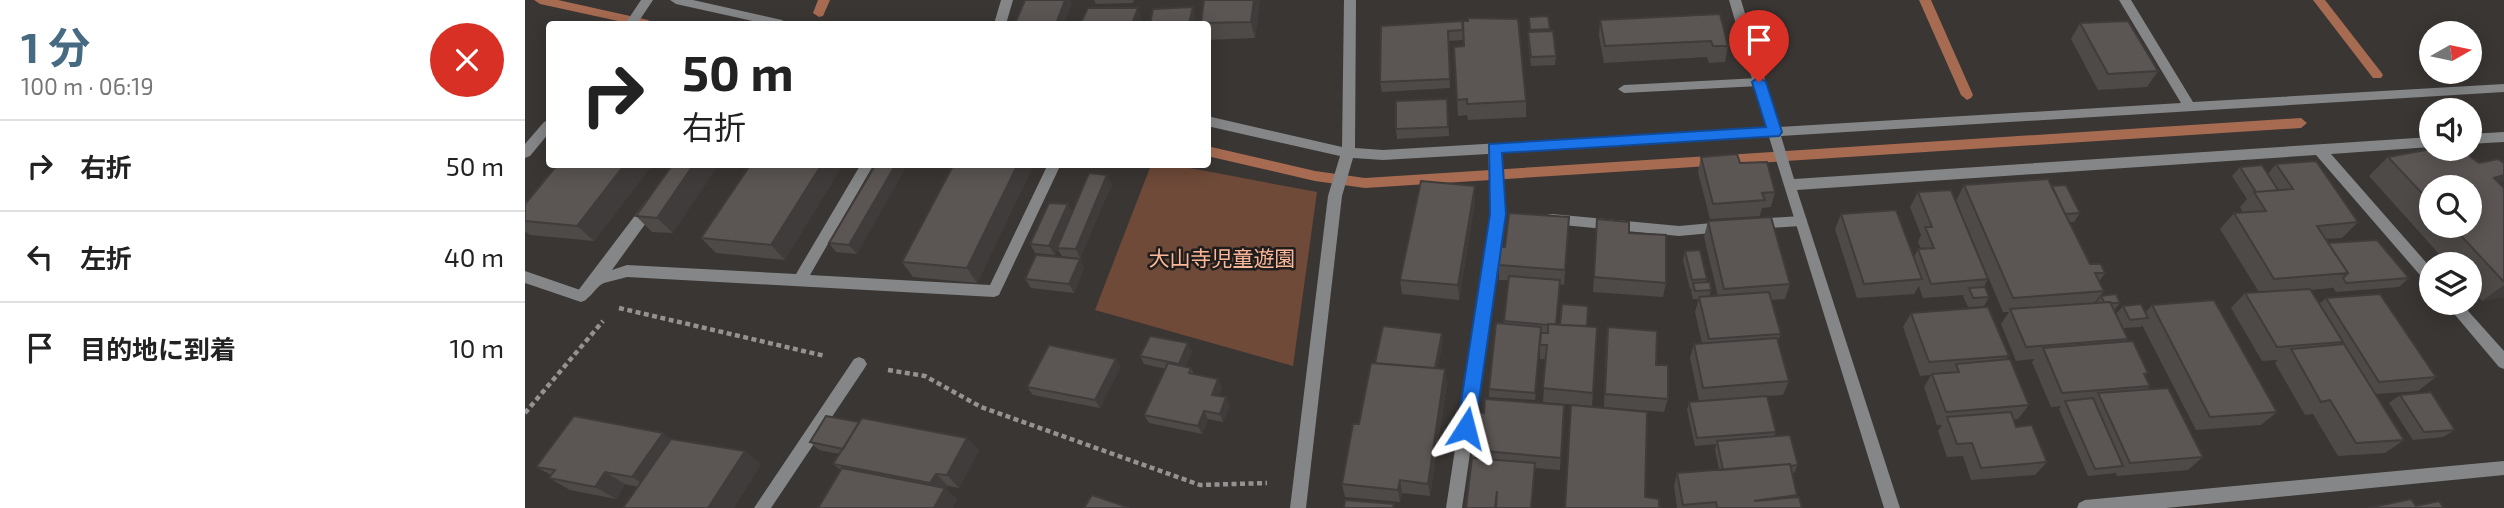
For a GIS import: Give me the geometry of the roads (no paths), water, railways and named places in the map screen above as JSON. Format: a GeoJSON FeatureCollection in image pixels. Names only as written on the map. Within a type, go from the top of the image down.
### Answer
{"type":"FeatureCollection","features":[{"type":"Feature","properties":{"kind":"street"},"geometry":{"type":"LineString","coordinates":[[675,0],[769,21]]}},
{"type":"Feature","properties":{"kind":"street"},"geometry":{"type":"LineString","coordinates":[[1001,21],[1007,0]]}},
{"type":"Feature","properties":{"kind":"street"},"geometry":{"type":"LineString","coordinates":[[1298,508],[1335,196],[1346,160],[1350,0]]}},
{"type":"Feature","properties":{"kind":"street"},"geometry":{"type":"LineString","coordinates":[[1735,0],[1789,185],[1892,508]]}},
{"type":"Feature","properties":{"kind":"street"},"geometry":{"type":"LineString","coordinates":[[2125,0],[2190,107]]}},
{"type":"Feature","properties":{"kind":"street"},"geometry":{"type":"LineString","coordinates":[[633,21],[644,4]]}},
{"type":"Feature","properties":{"kind":"street"},"geometry":{"type":"LineString","coordinates":[[1624,89],[1759,82]]}},
{"type":"Feature","properties":{"kind":"street"},"geometry":{"type":"LineString","coordinates":[[1211,122],[1346,160],[1494,148],[2504,88]]}},
{"type":"Feature","properties":{"kind":"street"},"geometry":{"type":"LineString","coordinates":[[525,153],[546,128]]}},
{"type":"Feature","properties":{"kind":"street"},"geometry":{"type":"LineString","coordinates":[[2482,138],[2504,137]]}},
{"type":"Feature","properties":{"kind":"street"},"geometry":{"type":"LineString","coordinates":[[1789,185],[2419,143]]}},
{"type":"Feature","properties":{"kind":"street"},"geometry":{"type":"LineString","coordinates":[[1454,508],[1505,214],[1497,186],[1494,148]]}},
{"type":"Feature","properties":{"kind":"street"},"geometry":{"type":"LineString","coordinates":[[2319,149],[2419,264]]}},
{"type":"Feature","properties":{"kind":"street"},"geometry":{"type":"LineString","coordinates":[[800,280],[866,168]]}},
{"type":"Feature","properties":{"kind":"street"},"geometry":{"type":"LineString","coordinates":[[596,280],[627,271],[994,291],[1053,168]]}},
{"type":"Feature","properties":{"kind":"street"},"geometry":{"type":"LineString","coordinates":[[525,277],[581,296],[596,280],[657,196]]}},
{"type":"Feature","properties":{"kind":"street"},"geometry":{"type":"LineString","coordinates":[[1540,218],[1679,231],[1800,220]]}},
{"type":"Feature","properties":{"kind":"street"},"geometry":{"type":"LineString","coordinates":[[2463,315],[2504,362]]}},
{"type":"Feature","properties":{"kind":"street"},"geometry":{"type":"LineString","coordinates":[[762,508],[859,364]]}},
{"type":"Feature","properties":{"kind":"street"},"geometry":{"type":"LineString","coordinates":[[2085,508],[2190,504],[2504,468]]}},
{"type":"Feature","properties":{"kind":"waterway"},"geometry":{"type":"LineString","coordinates":[[540,0],[634,21]]}},
{"type":"Feature","properties":{"kind":"waterway"},"geometry":{"type":"LineString","coordinates":[[819,13],[824,0]]}},
{"type":"Feature","properties":{"kind":"waterway"},"geometry":{"type":"LineString","coordinates":[[1925,0],[1967,95]]}},
{"type":"Feature","properties":{"kind":"waterway"},"geometry":{"type":"LineString","coordinates":[[2319,0],[2377,75]]}},
{"type":"Feature","properties":{"kind":"waterway"},"geometry":{"type":"LineString","coordinates":[[1211,152],[1315,176],[1365,183],[2301,123]]}},
{"type":"Feature","properties":{"kind":"park label","name":"大山寺児童遊園"},"geometry":{"type":"Point","coordinates":[1222,259]}}]}
